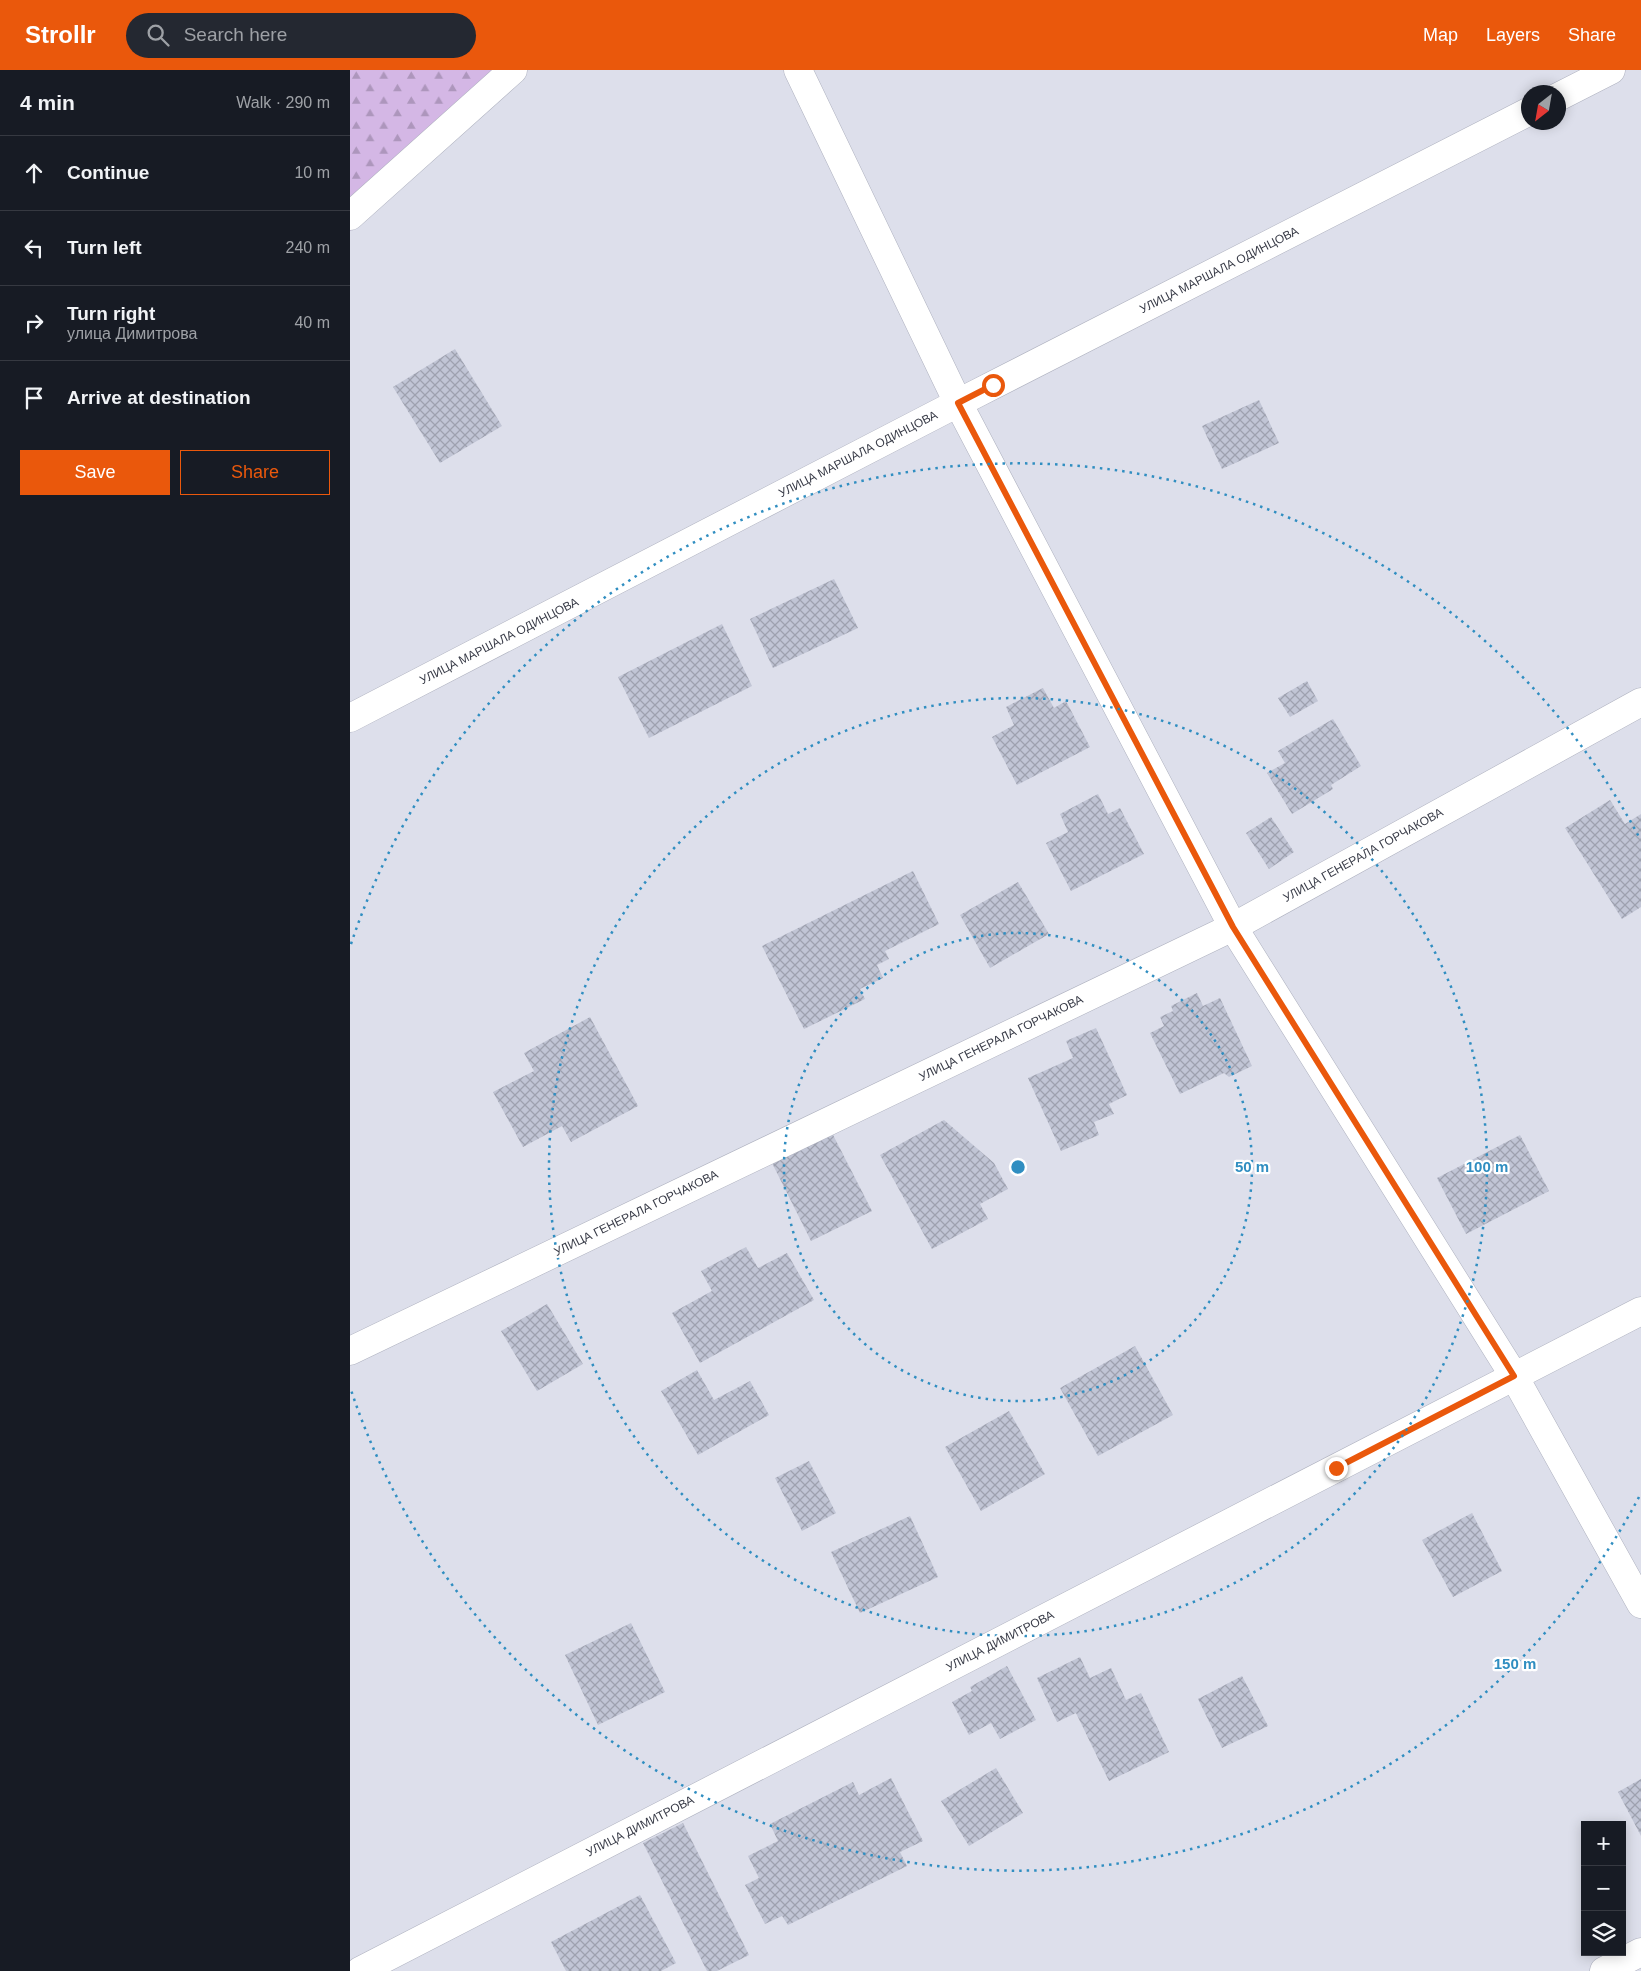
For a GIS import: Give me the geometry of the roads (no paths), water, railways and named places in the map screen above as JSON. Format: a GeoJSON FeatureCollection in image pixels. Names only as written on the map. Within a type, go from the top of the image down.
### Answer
{"type":"FeatureCollection","features":[{"type":"Feature","properties":{"kind":"street"},"geometry":{"type":"LineString","coordinates":[[350,216],[513,70]]}},
{"type":"Feature","properties":{"kind":"street"},"geometry":{"type":"LineString","coordinates":[[798,70],[958,403],[1233,927],[1514,1376],[1641,1604]]}},
{"type":"Feature","properties":{"kind":"street"},"geometry":{"type":"LineString","coordinates":[[1566,93],[1611,70]]}},
{"type":"Feature","properties":{"kind":"street","name":"УЛИЦА МАРШАЛА ОДИНЦОВА"},"geometry":{"type":"LineString","coordinates":[[350,718],[958,403],[1521,116]]}},
{"type":"Feature","properties":{"kind":"street","name":"УЛИЦА ГЕНЕРАЛА ГОРЧАКОВА"},"geometry":{"type":"LineString","coordinates":[[350,1351],[1233,927],[1641,702]]}},
{"type":"Feature","properties":{"kind":"street","name":"УЛИЦА ДИМИТРОВА"},"geometry":{"type":"LineString","coordinates":[[360,1971],[1641,1311]]}},
{"type":"Feature","properties":{"kind":"street"},"geometry":{"type":"LineString","coordinates":[[1604,1971],[1641,1952]]}}]}
